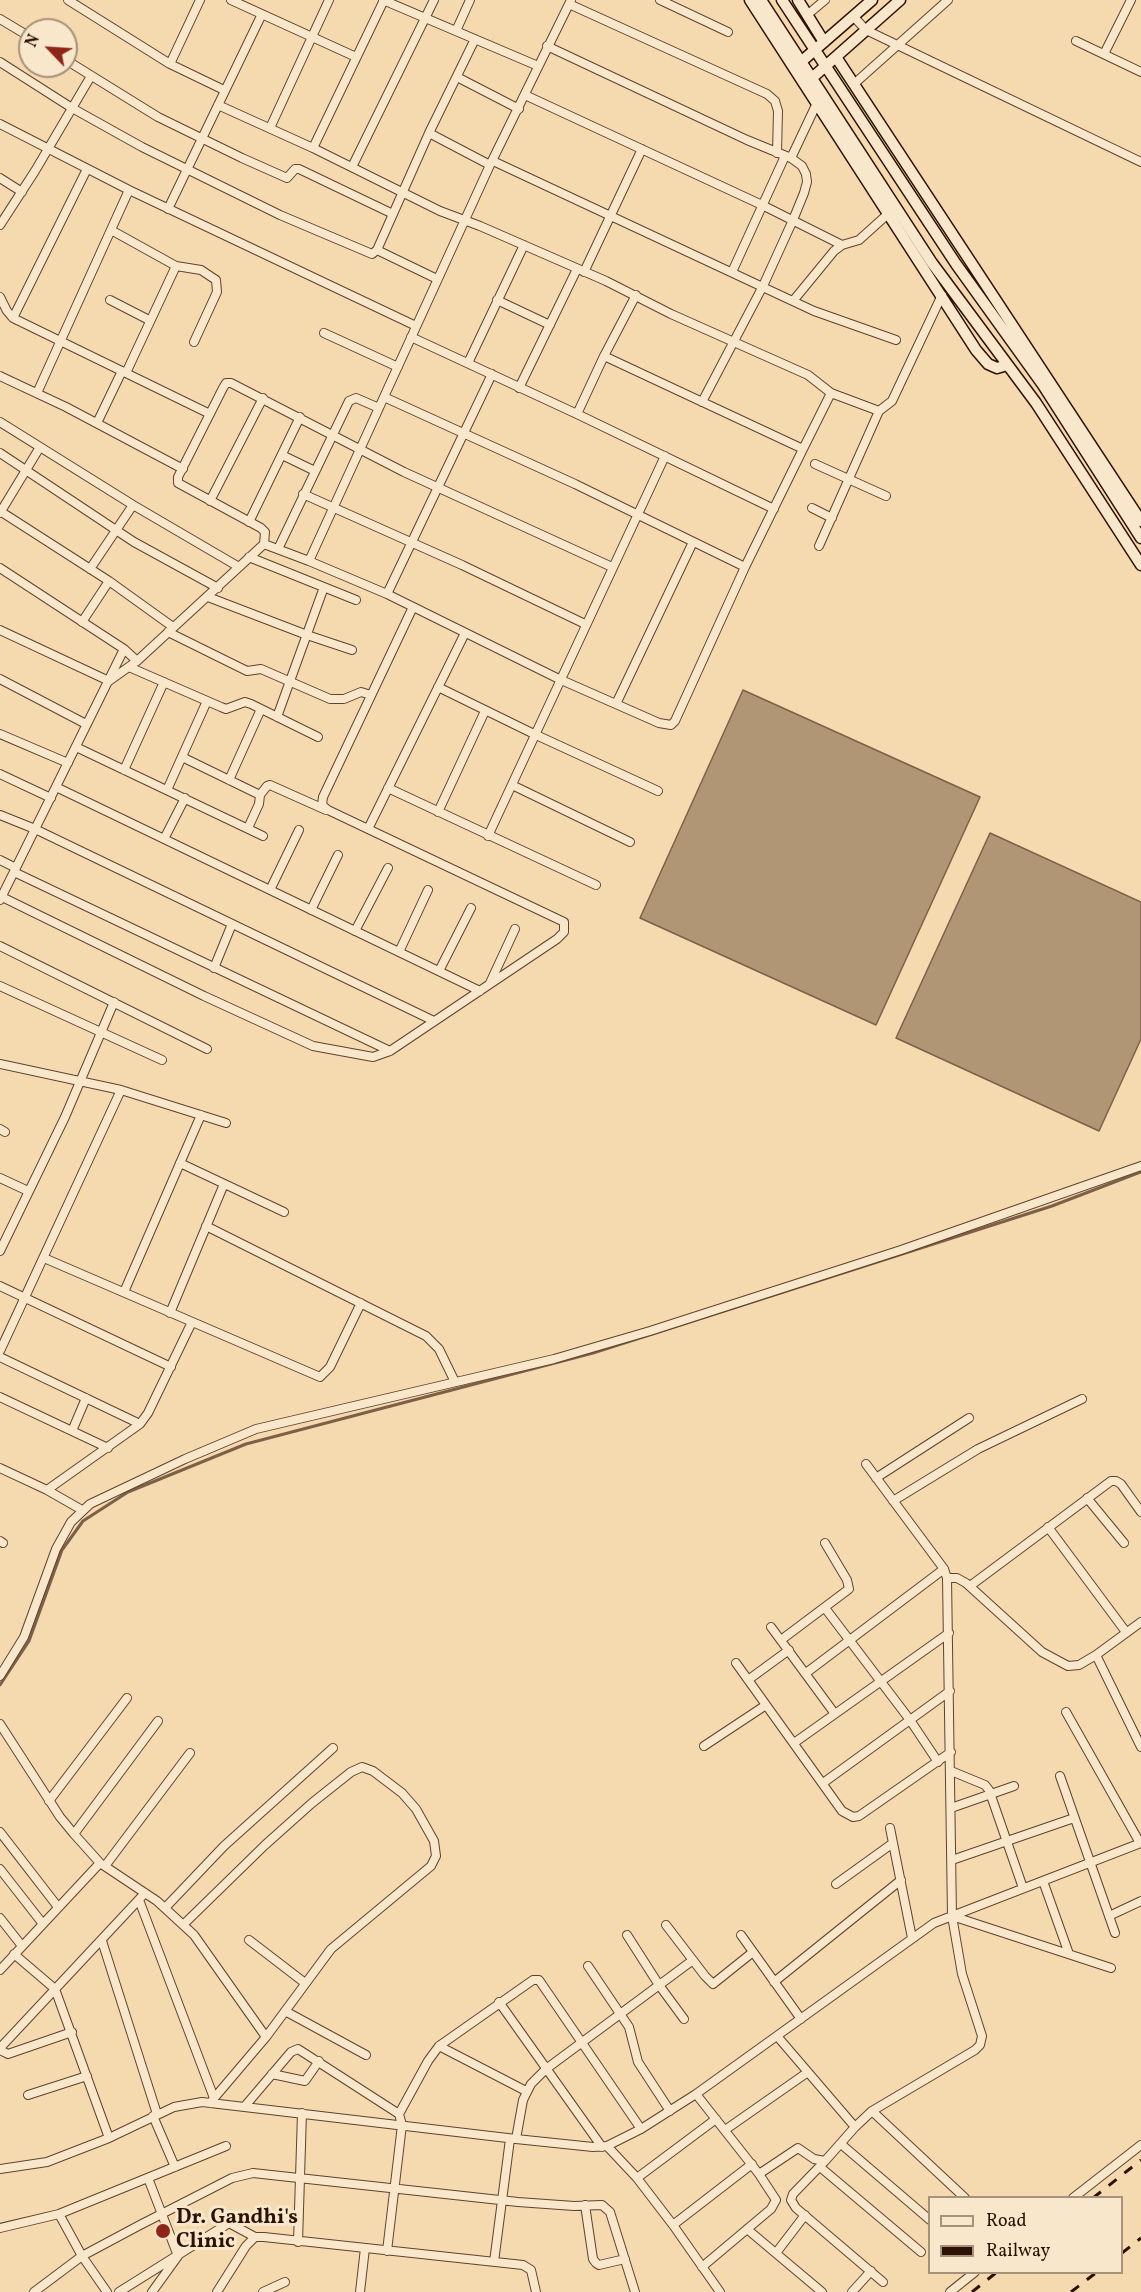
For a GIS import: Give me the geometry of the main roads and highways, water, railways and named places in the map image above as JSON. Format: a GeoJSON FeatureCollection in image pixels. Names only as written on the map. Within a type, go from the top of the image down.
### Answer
{"type":"FeatureCollection","features":[{"type":"Feature","properties":{"kind":"main road"},"geometry":{"type":"LineString","coordinates":[[750,0],[988,364],[997,368],[1006,365]]}},
{"type":"Feature","properties":{"kind":"main road"},"geometry":{"type":"LineString","coordinates":[[761,0],[932,263],[1036,403],[1141,565]]}},
{"type":"Feature","properties":{"kind":"main road"},"geometry":{"type":"LineString","coordinates":[[782,0],[956,264],[1042,385],[1141,538]]}},
{"type":"Feature","properties":{"kind":"main road"},"geometry":{"type":"LineString","coordinates":[[798,0],[824,42]]}},
{"type":"Feature","properties":{"kind":"main road"},"geometry":{"type":"LineString","coordinates":[[802,61],[872,0]]}},
{"type":"Feature","properties":{"kind":"main road"},"geometry":{"type":"LineString","coordinates":[[812,78],[900,0]]}},
{"type":"Feature","properties":{"kind":"main road"},"geometry":{"type":"LineString","coordinates":[[836,57],[1141,522]]}},
{"type":"Feature","properties":{"kind":"main road"},"geometry":{"type":"LineString","coordinates":[[989,342],[1004,331]]}},
{"type":"Feature","properties":{"kind":"waterway"},"geometry":{"type":"LineString","coordinates":[[0,1685],[29,1641],[62,1550],[83,1521],[128,1492],[246,1444],[593,1353],[1052,1206],[1141,1172]]}},
{"type":"Feature","properties":{"kind":"railway"},"geometry":{"type":"LineString","coordinates":[[1096,2196],[1141,2160]]}},
{"type":"Feature","properties":{"kind":"railway"},"geometry":{"type":"LineString","coordinates":[[1123,2252],[1141,2238]]}},
{"type":"Feature","properties":{"kind":"railway"},"geometry":{"type":"LineString","coordinates":[[972,2292],[994,2274]]}},
{"type":"Feature","properties":{"kind":"railway"},"geometry":{"type":"LineString","coordinates":[[1071,2292],[1094,2274]]}},
{"type":"Feature","properties":{"kind":"place","name":"Dr. Gandhi's Clinic"},"geometry":{"type":"Point","coordinates":[163,2231]}}]}
